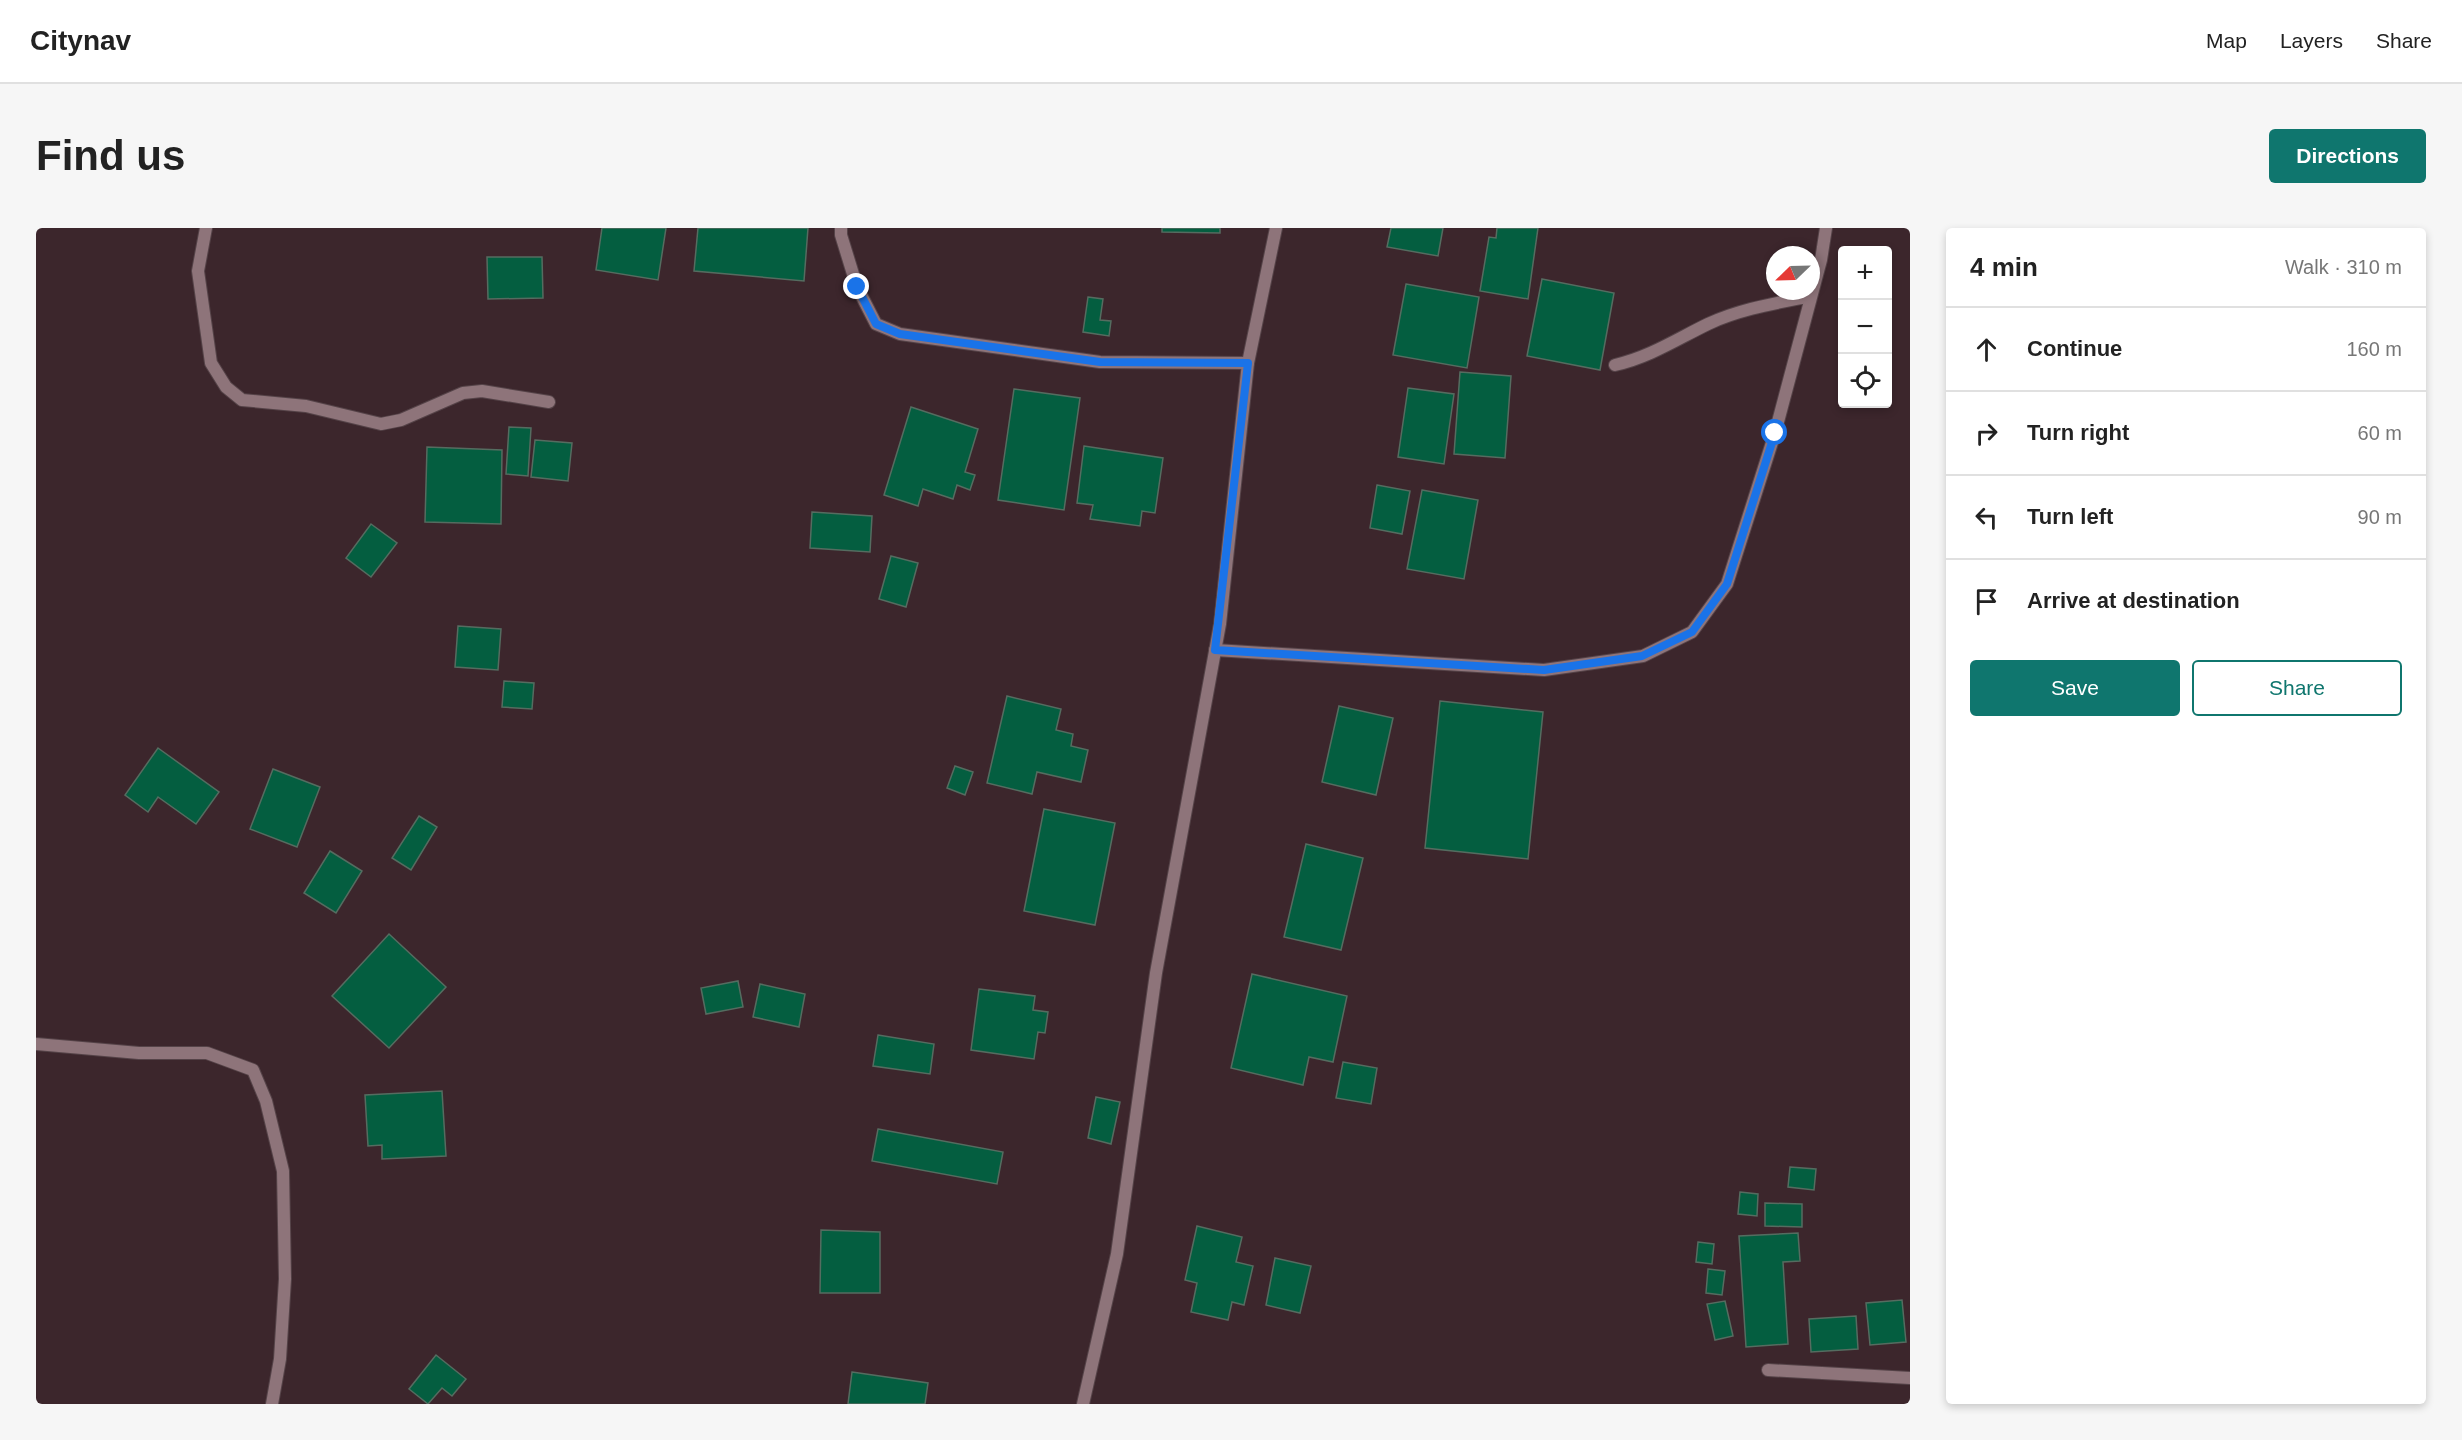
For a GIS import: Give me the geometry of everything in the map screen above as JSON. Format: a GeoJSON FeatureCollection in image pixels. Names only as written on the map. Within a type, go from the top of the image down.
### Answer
{"type":"FeatureCollection","features":[{"type":"Feature","properties":{"kind":"street"},"geometry":{"type":"LineString","coordinates":[[206,228],[198,271],[211,363],[226,387],[242,400],[306,406],[381,424],[401,420],[463,393],[482,391],[549,402]]}},
{"type":"Feature","properties":{"kind":"street"},"geometry":{"type":"LineString","coordinates":[[842,228],[841,235],[857,287],[876,324],[900,334],[1100,362],[1248,363]]}},
{"type":"Feature","properties":{"kind":"street"},"geometry":{"type":"LineString","coordinates":[[1083,1404],[1117,1254],[1156,973],[1215,650],[1248,363],[1276,228]]}},
{"type":"Feature","properties":{"kind":"street"},"geometry":{"type":"LineString","coordinates":[[1820,264],[1826,228]]}},
{"type":"Feature","properties":{"kind":"street"},"geometry":{"type":"LineString","coordinates":[[1615,365],[1652,353],[1709,323],[1756,308],[1793,300]]}},
{"type":"Feature","properties":{"kind":"street"},"geometry":{"type":"LineString","coordinates":[[1215,650],[1544,670],[1642,656],[1692,632],[1727,584],[1775,433],[1810,300]]}},
{"type":"Feature","properties":{"kind":"street"},"geometry":{"type":"LineString","coordinates":[[36,1044],[139,1053],[207,1053],[253,1070],[266,1101],[283,1171],[285,1279],[280,1359],[272,1404]]}},
{"type":"Feature","properties":{"kind":"street"},"geometry":{"type":"LineString","coordinates":[[1768,1370],[1910,1378]]}},
{"type":"Feature","properties":{"kind":"building"},"geometry":{"type":"Polygon","coordinates":[[[602,228],[666,228],[658,280],[596,270],[602,228]]]}},
{"type":"Feature","properties":{"kind":"building"},"geometry":{"type":"Polygon","coordinates":[[[698,228],[808,228],[804,281],[694,271],[698,228]]]}},
{"type":"Feature","properties":{"kind":"building"},"geometry":{"type":"Polygon","coordinates":[[[1162,228],[1220,228],[1220,233],[1162,232],[1162,228]]]}},
{"type":"Feature","properties":{"kind":"building"},"geometry":{"type":"Polygon","coordinates":[[[1391,228],[1443,228],[1438,256],[1387,247],[1391,228]]]}},
{"type":"Feature","properties":{"kind":"building"},"geometry":{"type":"Polygon","coordinates":[[[1497,228],[1538,228],[1528,299],[1480,291],[1489,237],[1496,238],[1497,228]]]}},
{"type":"Feature","properties":{"kind":"building"},"geometry":{"type":"Polygon","coordinates":[[[487,257],[542,257],[543,298],[488,299],[487,257]]]}},
{"type":"Feature","properties":{"kind":"building"},"geometry":{"type":"Polygon","coordinates":[[[1542,279],[1614,293],[1600,370],[1527,356],[1542,279]]]}},
{"type":"Feature","properties":{"kind":"building"},"geometry":{"type":"Polygon","coordinates":[[[1406,284],[1479,297],[1467,368],[1393,355],[1406,284]]]}},
{"type":"Feature","properties":{"kind":"building"},"geometry":{"type":"Polygon","coordinates":[[[1088,297],[1103,299],[1100,320],[1111,321],[1109,336],[1083,332],[1088,297]]]}},
{"type":"Feature","properties":{"kind":"building"},"geometry":{"type":"Polygon","coordinates":[[[1460,372],[1511,376],[1505,458],[1454,454],[1460,372]]]}},
{"type":"Feature","properties":{"kind":"building"},"geometry":{"type":"Polygon","coordinates":[[[1408,388],[1454,394],[1444,464],[1398,457],[1408,388]]]}},
{"type":"Feature","properties":{"kind":"building"},"geometry":{"type":"Polygon","coordinates":[[[1014,389],[1080,398],[1064,510],[998,500],[1014,389]]]}},
{"type":"Feature","properties":{"kind":"building"},"geometry":{"type":"Polygon","coordinates":[[[911,407],[978,429],[965,472],[975,475],[970,490],[957,485],[953,499],[923,489],[918,506],[884,495],[911,407]]]}},
{"type":"Feature","properties":{"kind":"building"},"geometry":{"type":"Polygon","coordinates":[[[509,427],[531,428],[528,476],[506,474],[509,427]]]}},
{"type":"Feature","properties":{"kind":"building"},"geometry":{"type":"Polygon","coordinates":[[[535,440],[572,443],[568,481],[531,477],[535,440]]]}},
{"type":"Feature","properties":{"kind":"building"},"geometry":{"type":"Polygon","coordinates":[[[1084,446],[1163,458],[1155,513],[1142,511],[1140,526],[1090,519],[1093,505],[1077,503],[1084,446]]]}},
{"type":"Feature","properties":{"kind":"building"},"geometry":{"type":"Polygon","coordinates":[[[427,447],[502,450],[501,524],[425,522],[427,447]]]}},
{"type":"Feature","properties":{"kind":"building"},"geometry":{"type":"Polygon","coordinates":[[[1377,485],[1410,491],[1402,534],[1370,528],[1377,485]]]}},
{"type":"Feature","properties":{"kind":"building"},"geometry":{"type":"Polygon","coordinates":[[[1422,490],[1478,500],[1464,579],[1407,569],[1422,490]]]}},
{"type":"Feature","properties":{"kind":"building"},"geometry":{"type":"Polygon","coordinates":[[[812,512],[872,516],[870,552],[810,548],[812,512]]]}},
{"type":"Feature","properties":{"kind":"building"},"geometry":{"type":"Polygon","coordinates":[[[371,524],[397,543],[371,577],[346,558],[371,524]]]}},
{"type":"Feature","properties":{"kind":"building"},"geometry":{"type":"Polygon","coordinates":[[[891,556],[918,563],[906,607],[879,599],[891,556]]]}},
{"type":"Feature","properties":{"kind":"building"},"geometry":{"type":"Polygon","coordinates":[[[458,626],[501,629],[498,670],[455,667],[458,626]]]}},
{"type":"Feature","properties":{"kind":"building"},"geometry":{"type":"Polygon","coordinates":[[[504,681],[534,683],[532,709],[502,707],[504,681]]]}},
{"type":"Feature","properties":{"kind":"building"},"geometry":{"type":"Polygon","coordinates":[[[1007,696],[1061,709],[1056,730],[1073,734],[1071,746],[1088,750],[1081,782],[1037,772],[1032,794],[987,783],[1007,696]]]}},
{"type":"Feature","properties":{"kind":"building"},"geometry":{"type":"Polygon","coordinates":[[[1440,701],[1543,712],[1528,859],[1425,848],[1440,701]]]}},
{"type":"Feature","properties":{"kind":"building"},"geometry":{"type":"Polygon","coordinates":[[[1339,706],[1393,718],[1376,795],[1322,782],[1339,706]]]}},
{"type":"Feature","properties":{"kind":"building"},"geometry":{"type":"Polygon","coordinates":[[[158,748],[219,792],[196,824],[158,797],[148,812],[125,795],[158,748]]]}},
{"type":"Feature","properties":{"kind":"building"},"geometry":{"type":"Polygon","coordinates":[[[955,766],[973,772],[965,795],[947,788],[955,766]]]}},
{"type":"Feature","properties":{"kind":"building"},"geometry":{"type":"Polygon","coordinates":[[[273,769],[320,787],[297,847],[250,829],[273,769]]]}},
{"type":"Feature","properties":{"kind":"building"},"geometry":{"type":"Polygon","coordinates":[[[1044,809],[1115,823],[1095,925],[1024,911],[1044,809]]]}},
{"type":"Feature","properties":{"kind":"building"},"geometry":{"type":"Polygon","coordinates":[[[419,816],[437,827],[411,870],[392,858],[419,816]]]}},
{"type":"Feature","properties":{"kind":"building"},"geometry":{"type":"Polygon","coordinates":[[[1306,844],[1363,858],[1341,950],[1284,937],[1306,844]]]}},
{"type":"Feature","properties":{"kind":"building"},"geometry":{"type":"Polygon","coordinates":[[[330,851],[362,871],[336,913],[304,893],[330,851]]]}},
{"type":"Feature","properties":{"kind":"building"},"geometry":{"type":"Polygon","coordinates":[[[389,934],[446,987],[389,1048],[332,996],[389,934]]]}},
{"type":"Feature","properties":{"kind":"building"},"geometry":{"type":"Polygon","coordinates":[[[1252,974],[1347,996],[1333,1062],[1309,1057],[1303,1085],[1231,1068],[1252,974]]]}},
{"type":"Feature","properties":{"kind":"building"},"geometry":{"type":"Polygon","coordinates":[[[738,981],[743,1007],[706,1014],[701,988],[738,981]]]}},
{"type":"Feature","properties":{"kind":"building"},"geometry":{"type":"Polygon","coordinates":[[[760,984],[805,994],[799,1027],[753,1017],[760,984]]]}},
{"type":"Feature","properties":{"kind":"building"},"geometry":{"type":"Polygon","coordinates":[[[979,989],[1035,996],[1033,1010],[1048,1012],[1045,1033],[1038,1032],[1034,1059],[971,1050],[979,989]]]}},
{"type":"Feature","properties":{"kind":"building"},"geometry":{"type":"Polygon","coordinates":[[[878,1035],[934,1044],[930,1074],[873,1066],[878,1035]]]}},
{"type":"Feature","properties":{"kind":"building"},"geometry":{"type":"Polygon","coordinates":[[[1343,1062],[1377,1068],[1371,1104],[1336,1098],[1343,1062]]]}},
{"type":"Feature","properties":{"kind":"building"},"geometry":{"type":"Polygon","coordinates":[[[442,1091],[446,1156],[382,1159],[382,1145],[368,1146],[365,1095],[442,1091]]]}},
{"type":"Feature","properties":{"kind":"building"},"geometry":{"type":"Polygon","coordinates":[[[1096,1097],[1120,1102],[1111,1144],[1088,1138],[1096,1097]]]}},
{"type":"Feature","properties":{"kind":"building"},"geometry":{"type":"Polygon","coordinates":[[[878,1129],[1003,1152],[997,1184],[872,1161],[878,1129]]]}},
{"type":"Feature","properties":{"kind":"building"},"geometry":{"type":"Polygon","coordinates":[[[1790,1167],[1816,1169],[1814,1190],[1788,1187],[1790,1167]]]}},
{"type":"Feature","properties":{"kind":"building"},"geometry":{"type":"Polygon","coordinates":[[[1740,1192],[1758,1194],[1757,1216],[1738,1214],[1740,1192]]]}},
{"type":"Feature","properties":{"kind":"building"},"geometry":{"type":"Polygon","coordinates":[[[1765,1203],[1802,1204],[1802,1227],[1765,1226],[1765,1203]]]}},
{"type":"Feature","properties":{"kind":"building"},"geometry":{"type":"Polygon","coordinates":[[[1197,1226],[1242,1237],[1236,1262],[1253,1266],[1244,1305],[1232,1302],[1228,1320],[1191,1312],[1197,1283],[1185,1280],[1197,1226]]]}},
{"type":"Feature","properties":{"kind":"building"},"geometry":{"type":"Polygon","coordinates":[[[821,1230],[880,1232],[880,1293],[820,1293],[821,1230]]]}},
{"type":"Feature","properties":{"kind":"building"},"geometry":{"type":"Polygon","coordinates":[[[1798,1233],[1800,1261],[1783,1262],[1788,1344],[1746,1347],[1739,1236],[1798,1233]]]}},
{"type":"Feature","properties":{"kind":"building"},"geometry":{"type":"Polygon","coordinates":[[[1698,1242],[1714,1244],[1712,1264],[1696,1262],[1698,1242]]]}},
{"type":"Feature","properties":{"kind":"building"},"geometry":{"type":"Polygon","coordinates":[[[1275,1258],[1311,1266],[1300,1313],[1266,1305],[1275,1258]]]}},
{"type":"Feature","properties":{"kind":"building"},"geometry":{"type":"Polygon","coordinates":[[[1708,1269],[1725,1271],[1722,1295],[1706,1293],[1708,1269]]]}},
{"type":"Feature","properties":{"kind":"building"},"geometry":{"type":"Polygon","coordinates":[[[1902,1300],[1906,1342],[1870,1345],[1866,1303],[1902,1300]]]}},
{"type":"Feature","properties":{"kind":"building"},"geometry":{"type":"Polygon","coordinates":[[[1725,1301],[1733,1336],[1715,1340],[1707,1304],[1725,1301]]]}},
{"type":"Feature","properties":{"kind":"building"},"geometry":{"type":"Polygon","coordinates":[[[1856,1316],[1858,1349],[1811,1352],[1809,1319],[1856,1316]]]}},
{"type":"Feature","properties":{"kind":"building"},"geometry":{"type":"Polygon","coordinates":[[[436,1355],[466,1379],[452,1396],[442,1388],[428,1404],[409,1389],[436,1355]]]}},
{"type":"Feature","properties":{"kind":"building"},"geometry":{"type":"Polygon","coordinates":[[[852,1372],[928,1383],[925,1404],[848,1404],[852,1372]]]}},
{"type":"Feature","properties":{"kind":"route"},"geometry":{"type":"LineString","coordinates":[[857,287],[876,324],[900,334],[1100,362],[1248,363],[1220,624],[1215,650],[1544,670],[1642,656],[1692,632],[1727,584],[1775,433]]}}]}
